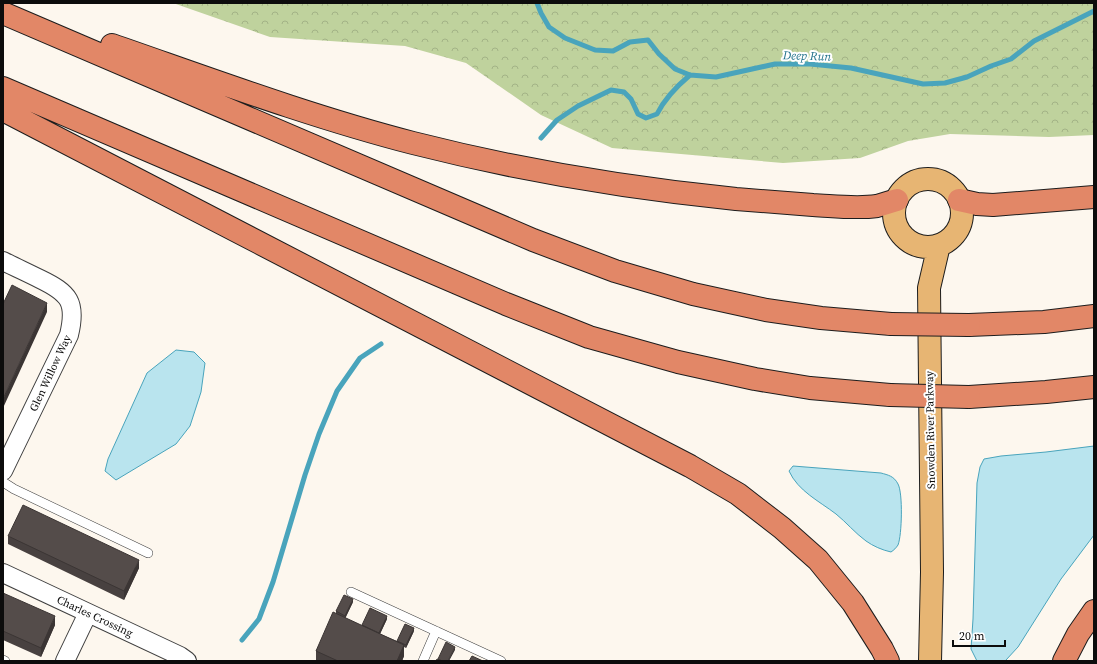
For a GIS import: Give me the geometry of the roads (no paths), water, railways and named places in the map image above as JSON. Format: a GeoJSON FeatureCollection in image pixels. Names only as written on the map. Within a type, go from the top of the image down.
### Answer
{"type":"FeatureCollection","features":[{"type":"Feature","properties":{"kind":"highway"},"geometry":{"type":"LineString","coordinates":[[3,8],[329,118],[412,143],[509,166],[584,180],[685,194],[772,202],[859,207],[877,206],[897,200]]}},
{"type":"Feature","properties":{"kind":"highway"},"geometry":{"type":"LineString","coordinates":[[3,13],[533,240],[614,271],[693,294],[766,310],[821,318],[891,324],[969,325],[1044,322],[1094,316]]}},
{"type":"Feature","properties":{"kind":"highway"},"geometry":{"type":"LineString","coordinates":[[3,88],[498,300],[589,337],[678,362],[755,379],[810,388],[890,395],[969,397],[1094,387]]}},
{"type":"Feature","properties":{"kind":"highway"},"geometry":{"type":"LineString","coordinates":[[3,110],[690,466],[738,494],[782,528],[818,560],[853,603],[888,661]]}},
{"type":"Feature","properties":{"kind":"highway"},"geometry":{"type":"LineString","coordinates":[[959,200],[977,204],[993,205],[1094,197]]}},
{"type":"Feature","properties":{"kind":"highway"},"geometry":{"type":"LineString","coordinates":[[1064,661],[1078,634],[1094,611]]}},
{"type":"Feature","properties":{"kind":"main road"},"geometry":{"type":"LineString","coordinates":[[897,200],[903,191],[911,184],[922,180],[933,180],[944,183],[953,190],[959,200],[962,210],[961,222],[956,232],[949,240],[939,245],[928,247],[917,246],[912,243]]}},
{"type":"Feature","properties":{"kind":"main road","name":"Snowden River Parkway"},"geometry":{"type":"LineString","coordinates":[[897,200],[894,211],[896,222],[900,232],[912,243],[929,288]]}},
{"type":"Feature","properties":{"kind":"main road","name":"Snowden River Parkway"},"geometry":{"type":"LineString","coordinates":[[930,661],[932,572],[929,288],[939,245]]}},
{"type":"Feature","properties":{"kind":"main road","name":"Snowden River Parkway"},"geometry":{"type":"LineString","coordinates":[[932,572],[943,661]]}},
{"type":"Feature","properties":{"kind":"street","name":"Glen Willow Way"},"geometry":{"type":"LineString","coordinates":[[3,260],[56,287],[64,293],[69,301],[72,311],[69,335],[3,471]]}},
{"type":"Feature","properties":{"kind":"street","name":"Charles Crossing"},"geometry":{"type":"LineString","coordinates":[[3,573],[180,656],[187,661]]}},
{"type":"Feature","properties":{"kind":"street"},"geometry":{"type":"LineString","coordinates":[[65,661],[88,613]]}},
{"type":"Feature","properties":{"kind":"lane"},"geometry":{"type":"LineString","coordinates":[[3,482],[14,489],[148,553]]}},
{"type":"Feature","properties":{"kind":"lane"},"geometry":{"type":"LineString","coordinates":[[351,592],[501,661]]}},
{"type":"Feature","properties":{"kind":"lane"},"geometry":{"type":"LineString","coordinates":[[423,661],[436,631]]}},
{"type":"Feature","properties":{"kind":"water"},"geometry":{"type":"Polygon","coordinates":[[[176,350],[194,352],[205,363],[201,392],[190,426],[176,444],[116,480],[105,471],[108,459],[147,373],[176,350]]]}},
{"type":"Feature","properties":{"kind":"water"},"geometry":{"type":"Polygon","coordinates":[[[1094,446],[1094,535],[1061,579],[1018,647],[1006,660],[977,661],[971,649],[977,483],[980,467],[984,459],[1094,446]]]}},
{"type":"Feature","properties":{"kind":"water"},"geometry":{"type":"Polygon","coordinates":[[[793,466],[881,473],[893,478],[898,484],[901,496],[900,533],[898,545],[891,552],[881,549],[862,538],[836,514],[803,490],[789,471],[793,466]]]}},
{"type":"Feature","properties":{"kind":"waterway","name":"Deep Run"},"geometry":{"type":"LineString","coordinates":[[537,3],[549,27],[565,38],[595,50],[613,51],[630,42],[648,40],[659,54],[675,69],[690,75],[716,77],[775,64],[810,64],[851,68],[923,84],[945,83],[967,77],[1011,59],[1034,41],[1094,11]]}},
{"type":"Feature","properties":{"kind":"waterway"},"geometry":{"type":"LineString","coordinates":[[541,138],[557,120],[578,106],[611,90],[624,92],[631,99],[638,114],[646,118],[657,114],[680,83],[690,75]]}},
{"type":"Feature","properties":{"kind":"waterway"},"geometry":{"type":"LineString","coordinates":[[242,640],[259,619],[273,582],[305,475],[319,434],[337,391],[360,358],[381,344]]}}]}
